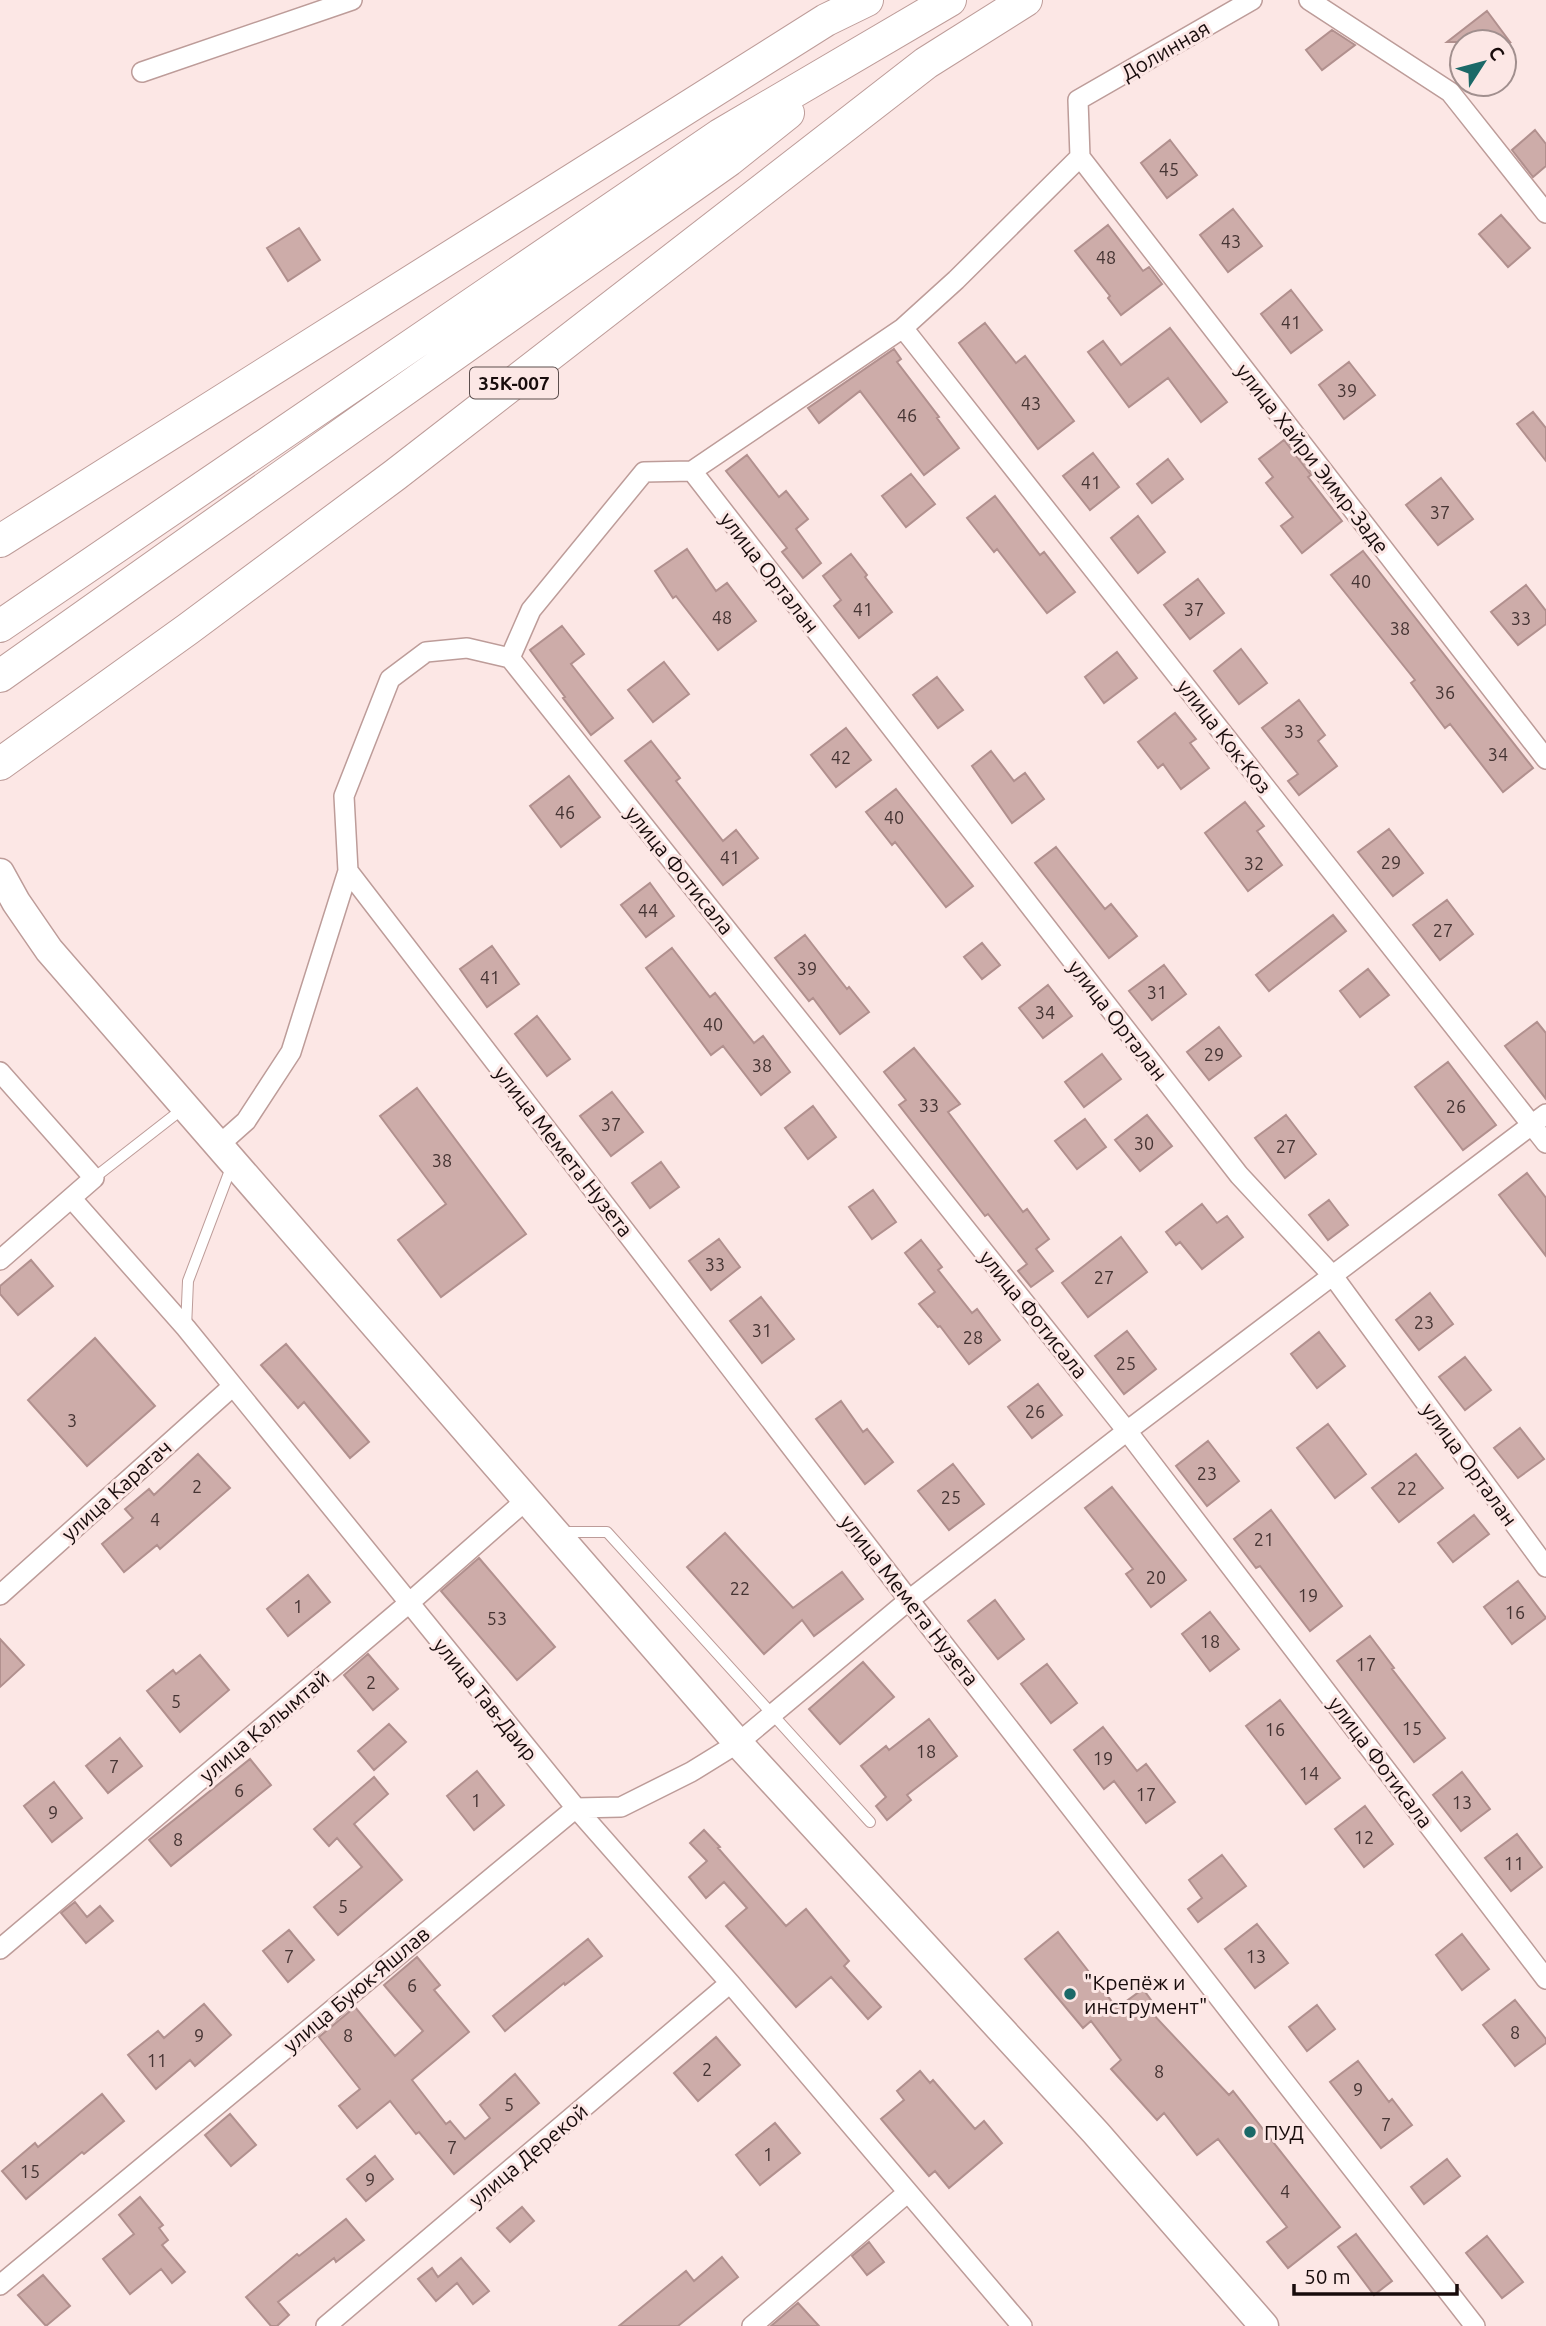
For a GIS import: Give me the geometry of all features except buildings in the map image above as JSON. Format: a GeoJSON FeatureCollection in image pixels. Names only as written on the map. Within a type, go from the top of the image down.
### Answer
{"type":"FeatureCollection","features":[{"type":"Feature","properties":{"kind":"main road"},"geometry":{"type":"LineString","coordinates":[[0,541],[826,20],[867,0]]}},
{"type":"Feature","properties":{"kind":"main road","name":"35К-007"},"geometry":{"type":"LineString","coordinates":[[0,626],[720,135],[950,0]]}},
{"type":"Feature","properties":{"kind":"main road","name":"35К-007"},"geometry":{"type":"LineString","coordinates":[[0,764],[384,483],[926,63],[1026,0]]}},
{"type":"Feature","properties":{"kind":"main road","name":"35К-007"},"geometry":{"type":"LineString","coordinates":[[0,676],[730,160],[877,43]]}},
{"type":"Feature","properties":{"kind":"main road"},"geometry":{"type":"LineString","coordinates":[[0,873],[49,950],[553,1533],[738,1743],[1096,2133],[1264,2326]]}},
{"type":"Feature","properties":{"kind":"main road"},"geometry":{"type":"LineString","coordinates":[[0,908],[49,950]]}},
{"type":"Feature","properties":{"kind":"street"},"geometry":{"type":"LineString","coordinates":[[142,72],[352,0]]}},
{"type":"Feature","properties":{"kind":"street","name":"Долинная"},"geometry":{"type":"LineString","coordinates":[[1080,157],[1078,100],[1252,0]]}},
{"type":"Feature","properties":{"kind":"street"},"geometry":{"type":"LineString","coordinates":[[1309,0],[1450,92],[1546,213]]}},
{"type":"Feature","properties":{"kind":"street"},"geometry":{"type":"LineString","coordinates":[[226,1153],[291,1052],[348,871],[344,796],[390,679],[426,652],[467,648],[510,657],[531,610],[644,472],[692,471],[903,328],[956,280],[1080,157]]}},
{"type":"Feature","properties":{"kind":"street","name":"улица Хайри Эимр-Заде"},"geometry":{"type":"LineString","coordinates":[[1080,157],[1546,759]]}},
{"type":"Feature","properties":{"kind":"street","name":"улица Кок-Коз"},"geometry":{"type":"LineString","coordinates":[[903,328],[1539,1119],[1546,1143]]}},
{"type":"Feature","properties":{"kind":"street","name":"улица Орталан"},"geometry":{"type":"LineString","coordinates":[[692,471],[1239,1175],[1333,1276],[1546,1567]]}},
{"type":"Feature","properties":{"kind":"street","name":"улица Фотисала"},"geometry":{"type":"LineString","coordinates":[[510,657],[1127,1431],[1546,1979]]}},
{"type":"Feature","properties":{"kind":"street","name":"улица Мемета Нузета"},"geometry":{"type":"LineString","coordinates":[[348,871],[909,1600],[1475,2326]]}},
{"type":"Feature","properties":{"kind":"street"},"geometry":{"type":"LineString","coordinates":[[0,1072],[94,1178],[0,1260]]}},
{"type":"Feature","properties":{"kind":"street"},"geometry":{"type":"LineString","coordinates":[[576,1808],[621,1807],[691,1772],[738,1743],[909,1600],[1539,1119]]}},
{"type":"Feature","properties":{"kind":"street","name":"улица Тав-Даир"},"geometry":{"type":"LineString","coordinates":[[72,1199],[186,1328],[576,1808],[730,1983],[1022,2326]]}},
{"type":"Feature","properties":{"kind":"street","name":"улица Карагач"},"geometry":{"type":"LineString","coordinates":[[0,1595],[233,1386]]}},
{"type":"Feature","properties":{"kind":"street","name":"улица Калымтай"},"geometry":{"type":"LineString","coordinates":[[0,1949],[409,1603],[525,1500]]}},
{"type":"Feature","properties":{"kind":"street","name":"улица Буюк-Яшлав"},"geometry":{"type":"LineString","coordinates":[[0,2285],[576,1808]]}},
{"type":"Feature","properties":{"kind":"street","name":"улица Дерекой"},"geometry":{"type":"LineString","coordinates":[[327,2326],[730,1983]]}},
{"type":"Feature","properties":{"kind":"street"},"geometry":{"type":"LineString","coordinates":[[752,2326],[907,2193]]}},
{"type":"Feature","properties":{"kind":"lane"},"geometry":{"type":"LineString","coordinates":[[94,1178],[186,1106]]}},
{"type":"Feature","properties":{"kind":"lane"},"geometry":{"type":"LineString","coordinates":[[186,1328],[188,1281],[226,1153]]}},
{"type":"Feature","properties":{"kind":"lane"},"geometry":{"type":"LineString","coordinates":[[553,1533],[607,1532],[870,1822]]}},
{"type":"Feature","properties":{"kind":"place","name":"\"Крепёж и инструмент\""},"geometry":{"type":"Point","coordinates":[1070,1994]}},
{"type":"Feature","properties":{"kind":"place","name":"ПУД"},"geometry":{"type":"Point","coordinates":[1250,2132]}}]}
